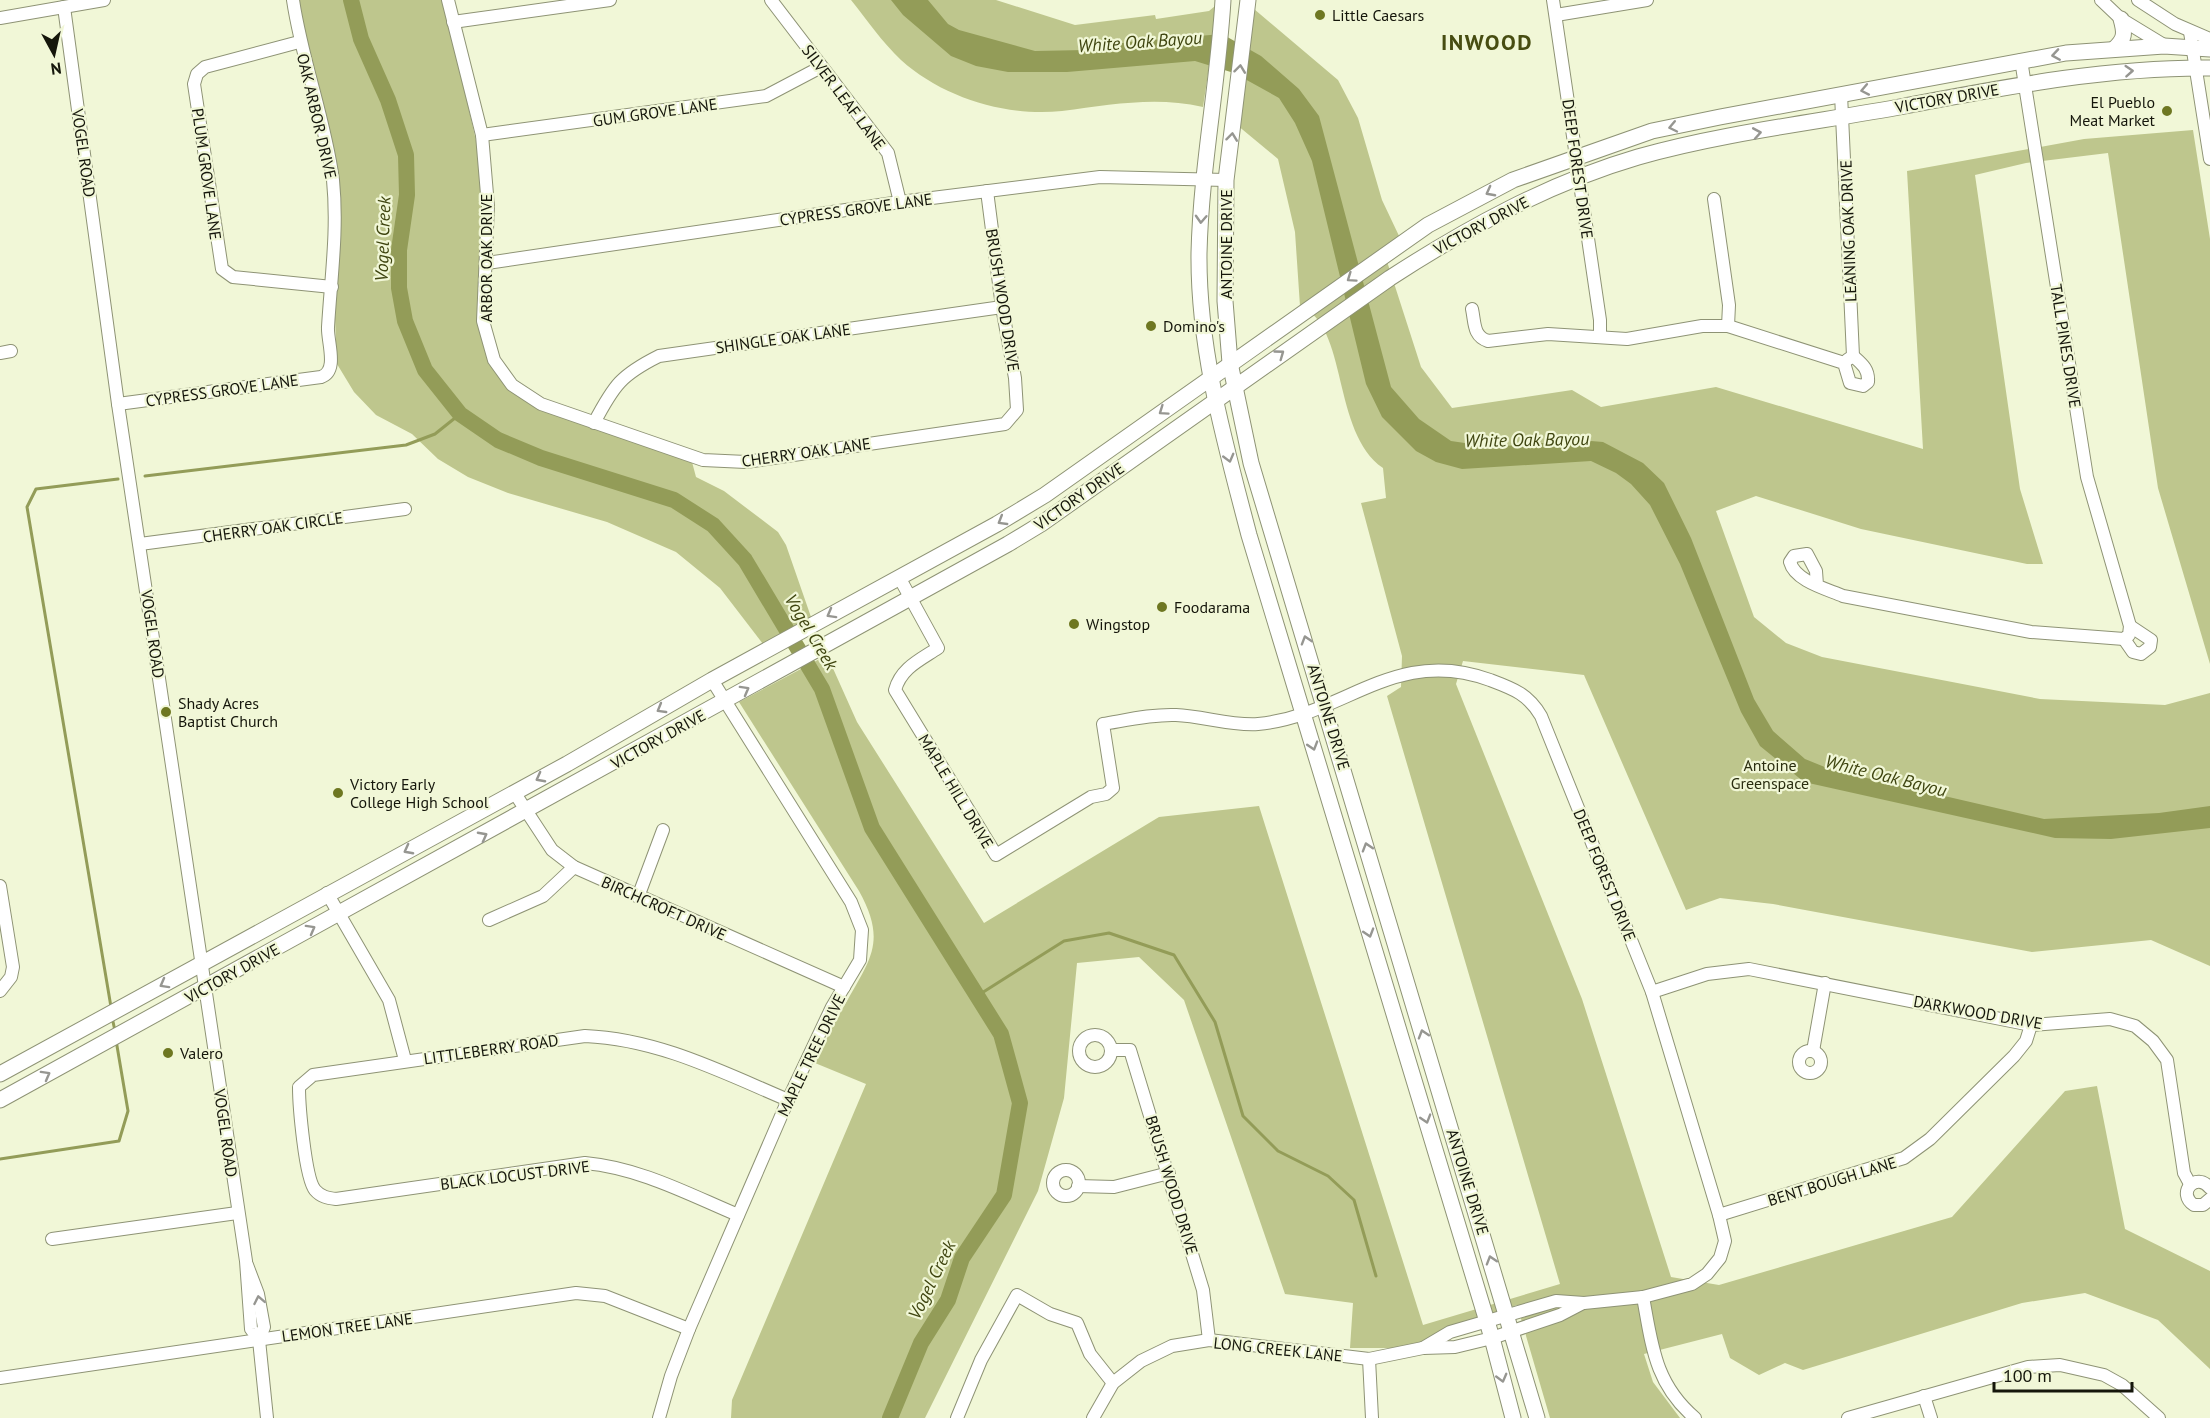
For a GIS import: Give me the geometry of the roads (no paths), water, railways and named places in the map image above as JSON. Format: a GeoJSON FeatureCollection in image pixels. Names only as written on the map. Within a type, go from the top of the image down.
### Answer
{"type":"FeatureCollection","features":[{"type":"Feature","properties":{"kind":"main road","name":"ANTOINE DRIVE"},"geometry":{"type":"LineString","coordinates":[[1223,0],[1203,180],[1199,260],[1202,311],[1214,402],[1355,890],[1490,1330],[1513,1418]]}},
{"type":"Feature","properties":{"kind":"main road","name":"ANTOINE DRIVE"},"geometry":{"type":"LineString","coordinates":[[1248,0],[1226,180],[1226,301],[1230,363],[1251,463],[1537,1418]]}},
{"type":"Feature","properties":{"kind":"main road"},"geometry":{"type":"LineString","coordinates":[[2115,48],[2124,39],[2121,20]]}},
{"type":"Feature","properties":{"kind":"main road","name":"VICTORY DRIVE"},"geometry":{"type":"LineString","coordinates":[[0,1074],[997,524],[1088,464],[1428,225],[1513,180],[1652,131],[2021,60],[2115,48],[2164,46],[2199,56]]}},
{"type":"Feature","properties":{"kind":"main road","name":"VICTORY DRIVE"},"geometry":{"type":"LineString","coordinates":[[0,1100],[1018,538],[1390,278],[1443,243],[1520,203],[1579,178],[1639,157],[2026,84],[2199,56],[2210,48]]}},
{"type":"Feature","properties":{"kind":"main road"},"geometry":{"type":"LineString","coordinates":[[1428,225],[1443,243]]}},
{"type":"Feature","properties":{"kind":"main road"},"geometry":{"type":"LineString","coordinates":[[1088,464],[1102,480]]}},
{"type":"Feature","properties":{"kind":"main road"},"geometry":{"type":"LineString","coordinates":[[1266,588],[1287,578]]}},
{"type":"Feature","properties":{"kind":"main road"},"geometry":{"type":"LineString","coordinates":[[1355,890],[1378,883]]}},
{"type":"Feature","properties":{"kind":"main road"},"geometry":{"type":"LineString","coordinates":[[1410,1066],[1431,1059]]}},
{"type":"Feature","properties":{"kind":"main road"},"geometry":{"type":"LineString","coordinates":[[1450,1197],[1470,1191]]}},
{"type":"Feature","properties":{"kind":"street"},"geometry":{"type":"LineString","coordinates":[[0,18],[104,0]]}},
{"type":"Feature","properties":{"kind":"street","name":"OAK ARBOR DRIVE"},"geometry":{"type":"LineString","coordinates":[[293,0],[299,42],[332,178],[336,224],[328,329],[331,368],[327,375]]}},
{"type":"Feature","properties":{"kind":"street","name":"ARBOR OAK DRIVE"},"geometry":{"type":"LineString","coordinates":[[448,0],[482,135],[488,206],[483,321],[494,360],[512,386],[541,404],[594,423]]}},
{"type":"Feature","properties":{"kind":"street"},"geometry":{"type":"LineString","coordinates":[[453,22],[610,0]]}},
{"type":"Feature","properties":{"kind":"street","name":"SILVER LEAF LANE"},"geometry":{"type":"LineString","coordinates":[[771,0],[888,153],[900,202]]}},
{"type":"Feature","properties":{"kind":"street","name":"DEEP FOREST DRIVE"},"geometry":{"type":"LineString","coordinates":[[1553,0],[1600,320],[1600,337]]}},
{"type":"Feature","properties":{"kind":"street"},"geometry":{"type":"LineString","coordinates":[[1556,15],[1647,0]]}},
{"type":"Feature","properties":{"kind":"street"},"geometry":{"type":"LineString","coordinates":[[2101,0],[2121,20],[2164,46]]}},
{"type":"Feature","properties":{"kind":"street"},"geometry":{"type":"LineString","coordinates":[[2138,0],[2199,56]]}},
{"type":"Feature","properties":{"kind":"street","name":"VOGEL ROAD"},"geometry":{"type":"LineString","coordinates":[[64,7],[118,404],[237,1213],[246,1261],[258,1294],[264,1327],[259,1340],[267,1418]]}},
{"type":"Feature","properties":{"kind":"street"},"geometry":{"type":"LineString","coordinates":[[2210,39],[2199,56],[2210,159]]}},
{"type":"Feature","properties":{"kind":"street","name":"PLUM GROVE LANE"},"geometry":{"type":"LineString","coordinates":[[299,42],[204,67],[197,74],[194,84],[222,269],[233,277],[332,287]]}},
{"type":"Feature","properties":{"kind":"street","name":"TALL PINES DRIVE"},"geometry":{"type":"LineString","coordinates":[[2021,60],[2087,477],[2130,626]]}},
{"type":"Feature","properties":{"kind":"street","name":"GUM GROVE LANE"},"geometry":{"type":"LineString","coordinates":[[482,135],[766,96],[820,67]]}},
{"type":"Feature","properties":{"kind":"street","name":"LEANING OAK DRIVE"},"geometry":{"type":"LineString","coordinates":[[1728,326],[1848,360],[1844,117],[1841,94]]}},
{"type":"Feature","properties":{"kind":"street","name":"CYPRESS GROVE LANE"},"geometry":{"type":"LineString","coordinates":[[487,263],[900,202],[1100,177],[1226,180]]}},
{"type":"Feature","properties":{"kind":"street","name":"BRUSH WOOD DRIVE"},"geometry":{"type":"LineString","coordinates":[[987,191],[1002,307],[1015,378],[1017,410]]}},
{"type":"Feature","properties":{"kind":"street"},"geometry":{"type":"LineString","coordinates":[[1473,309],[1476,333],[1480,339],[1488,341],[1548,334],[1627,339],[1702,326],[1728,326],[1729,305],[1714,199]]}},
{"type":"Feature","properties":{"kind":"street","name":"SHINGLE OAK LANE"},"geometry":{"type":"LineString","coordinates":[[594,423],[612,388],[633,369],[659,356],[1002,307]]}},
{"type":"Feature","properties":{"kind":"street","name":"CYPRESS GROVE LANE"},"geometry":{"type":"LineString","coordinates":[[118,404],[327,375]]}},
{"type":"Feature","properties":{"kind":"street","name":"CHERRY OAK LANE"},"geometry":{"type":"LineString","coordinates":[[594,423],[704,460],[746,462],[1005,424],[1017,410]]}},
{"type":"Feature","properties":{"kind":"street","name":"CHERRY OAK CIRCLE"},"geometry":{"type":"LineString","coordinates":[[140,544],[405,509]]}},
{"type":"Feature","properties":{"kind":"street","name":"MAPLE HILL DRIVE"},"geometry":{"type":"LineString","coordinates":[[899,577],[938,648],[910,666],[898,678],[895,690],[996,855],[1091,797],[1106,794],[1113,788],[1103,724],[1176,715],[1258,724],[1303,713]]}},
{"type":"Feature","properties":{"kind":"street"},"geometry":{"type":"LineString","coordinates":[[1817,585],[1851,597],[2031,632],[2124,639],[2129,635],[2130,626],[2151,640],[2150,648],[2141,654],[2133,652],[2124,639]]}},
{"type":"Feature","properties":{"kind":"street","name":"DEEP FOREST DRIVE"},"geometry":{"type":"LineString","coordinates":[[1303,713],[1382,679],[1421,671],[1450,669],[1472,673],[1512,688],[1532,700],[1541,716],[1652,992],[1724,1232],[1724,1249],[1716,1266],[1701,1279]]}},
{"type":"Feature","properties":{"kind":"street","name":"MAPLE TREE DRIVE"},"geometry":{"type":"LineString","coordinates":[[659,1418],[671,1376],[689,1329],[738,1215],[788,1100],[832,1007],[855,971],[862,951],[859,917],[712,680]]}},
{"type":"Feature","properties":{"kind":"street","name":"BIRCHCROFT DRIVE"},"geometry":{"type":"LineString","coordinates":[[514,792],[552,850],[574,867],[844,987]]}},
{"type":"Feature","properties":{"kind":"street"},"geometry":{"type":"LineString","coordinates":[[638,897],[663,831]]}},
{"type":"Feature","properties":{"kind":"street"},"geometry":{"type":"LineString","coordinates":[[489,920],[543,896],[574,867]]}},
{"type":"Feature","properties":{"kind":"street"},"geometry":{"type":"LineString","coordinates":[[0,886],[13,967],[11,977],[0,991]]}},
{"type":"Feature","properties":{"kind":"street"},"geometry":{"type":"LineString","coordinates":[[327,893],[389,1000],[405,1060]]}},
{"type":"Feature","properties":{"kind":"street","name":"DARKWOOD DRIVE"},"geometry":{"type":"LineString","coordinates":[[1652,992],[1707,974],[1736,969],[1825,983],[2031,1025],[2110,1019],[2135,1026],[2153,1041],[2167,1060],[2184,1173],[2190,1184],[2186,1191],[2191,1203],[2203,1205],[2210,1199]]}},
{"type":"Feature","properties":{"kind":"street"},"geometry":{"type":"LineString","coordinates":[[1813,1051],[1825,983]]}},
{"type":"Feature","properties":{"kind":"street","name":"BENT BOUGH LANE"},"geometry":{"type":"LineString","coordinates":[[1719,1215],[1904,1158],[1930,1139],[2021,1049],[2031,1025]]}},
{"type":"Feature","properties":{"kind":"street","name":"LITTLEBERRY ROAD"},"geometry":{"type":"LineString","coordinates":[[320,1194],[310,1181],[299,1105],[300,1087],[313,1075],[585,1036],[618,1038],[657,1046],[788,1100]]}},
{"type":"Feature","properties":{"kind":"street","name":"BRUSH WOOD DRIVE"},"geometry":{"type":"LineString","coordinates":[[1111,1050],[1130,1050],[1203,1290],[1209,1340]]}},
{"type":"Feature","properties":{"kind":"street","name":"BLACK LOCUST DRIVE"},"geometry":{"type":"LineString","coordinates":[[320,1194],[336,1199],[585,1163],[617,1166],[738,1215]]}},
{"type":"Feature","properties":{"kind":"street"},"geometry":{"type":"LineString","coordinates":[[1078,1186],[1114,1187],[1169,1173]]}},
{"type":"Feature","properties":{"kind":"street"},"geometry":{"type":"LineString","coordinates":[[2190,1184],[2202,1181],[2210,1188]]}},
{"type":"Feature","properties":{"kind":"street"},"geometry":{"type":"LineString","coordinates":[[52,1239],[237,1213]]}},
{"type":"Feature","properties":{"kind":"street","name":"LONG CREEK LANE"},"geometry":{"type":"LineString","coordinates":[[1093,1418],[1113,1383],[1141,1360],[1172,1346],[1209,1340],[1369,1359],[1423,1348],[1455,1347],[1490,1330],[1560,1315],[1584,1303],[1643,1297],[1677,1289],[1701,1279]]}},
{"type":"Feature","properties":{"kind":"street","name":"LEMON TREE LANE"},"geometry":{"type":"LineString","coordinates":[[0,1378],[576,1293],[605,1296],[689,1329]]}},
{"type":"Feature","properties":{"kind":"street"},"geometry":{"type":"LineString","coordinates":[[957,1418],[981,1360],[1017,1295],[1050,1314],[1077,1323],[1090,1354],[1113,1383]]}},
{"type":"Feature","properties":{"kind":"street"},"geometry":{"type":"LineString","coordinates":[[1643,1297],[1654,1359],[1669,1391],[1695,1418]]}},
{"type":"Feature","properties":{"kind":"street"},"geometry":{"type":"LineString","coordinates":[[1369,1359],[1372,1418]]}},
{"type":"Feature","properties":{"kind":"street"},"geometry":{"type":"LineString","coordinates":[[1848,1418],[2028,1367],[2061,1365],[2104,1375],[2122,1385],[2159,1418]]}},
{"type":"Feature","properties":{"kind":"street"},"geometry":{"type":"LineString","coordinates":[[1924,1396],[1930,1418]]}},
{"type":"Feature","properties":{"kind":"water","name":"White Oak Bayou"},"geometry":{"type":"Polygon","coordinates":[[[891,0],[928,0],[948,24],[959,30],[1035,51],[1085,50],[1128,42],[1222,34],[1261,56],[1299,89],[1319,116],[1391,387],[1419,419],[1451,441],[1492,447],[1579,440],[1603,442],[1643,463],[1664,483],[1691,538],[1754,699],[1773,731],[1805,759],[1832,770],[2044,819],[2159,813],[2210,806],[2210,828],[2111,839],[2055,838],[1804,782],[1760,746],[1741,712],[1680,564],[1650,505],[1631,484],[1616,473],[1591,461],[1462,469],[1436,462],[1416,451],[1382,417],[1366,384],[1312,161],[1295,123],[1279,98],[1234,73],[1195,61],[1067,72],[1008,72],[976,66],[951,56],[903,15],[891,0]]]}},
{"type":"Feature","properties":{"kind":"waterway","name":"Vogel Creek"},"geometry":{"type":"LineString","coordinates":[[351,0],[361,39],[388,100],[406,155],[407,195],[399,250],[399,288],[405,321],[425,370],[460,414],[498,440],[541,458],[674,500],[713,525],[745,560],[822,689],[872,828],[1001,1034],[1020,1103],[1004,1195],[962,1258],[948,1300],[921,1343],[890,1418]]}},
{"type":"Feature","properties":{"kind":"waterway"},"geometry":{"type":"LineString","coordinates":[[145,476],[406,445],[435,434],[460,414]]}},
{"type":"Feature","properties":{"kind":"waterway"},"geometry":{"type":"LineString","coordinates":[[111,1007],[27,507],[36,489],[118,479]]}},
{"type":"Feature","properties":{"kind":"waterway"},"geometry":{"type":"LineString","coordinates":[[977,996],[1064,941],[1109,933],[1174,955],[1215,1022],[1243,1116],[1278,1151],[1328,1176],[1354,1200],[1376,1276]]}},
{"type":"Feature","properties":{"kind":"waterway"},"geometry":{"type":"LineString","coordinates":[[112,1017],[115,1031]]}},
{"type":"Feature","properties":{"kind":"waterway"},"geometry":{"type":"LineString","coordinates":[[0,1159],[119,1141],[128,1111],[116,1040]]}},
{"type":"Feature","properties":{"kind":"place","name":"Little Caesars"},"geometry":{"type":"Point","coordinates":[1320,15]}},
{"type":"Feature","properties":{"kind":"place","name":"El Pueblo Meat Market"},"geometry":{"type":"Point","coordinates":[2167,111]}},
{"type":"Feature","properties":{"kind":"place","name":"Domino's"},"geometry":{"type":"Point","coordinates":[1151,326]}},
{"type":"Feature","properties":{"kind":"place","name":"Foodarama"},"geometry":{"type":"Point","coordinates":[1162,607]}},
{"type":"Feature","properties":{"kind":"place","name":"Wingstop"},"geometry":{"type":"Point","coordinates":[1074,624]}},
{"type":"Feature","properties":{"kind":"place","name":"Shady Acres Baptist Church"},"geometry":{"type":"Point","coordinates":[166,712]}},
{"type":"Feature","properties":{"kind":"place","name":"Victory Early College High School"},"geometry":{"type":"Point","coordinates":[338,793]}},
{"type":"Feature","properties":{"kind":"place","name":"Valero"},"geometry":{"type":"Point","coordinates":[168,1053]}},
{"type":"Feature","properties":{"kind":"district","name":"INWOOD"},"geometry":{"type":"Point","coordinates":[1487,42]}},
{"type":"Feature","properties":{"kind":"park label","name":"Antoine Greenspace"},"geometry":{"type":"Point","coordinates":[1770,774]}}]}
